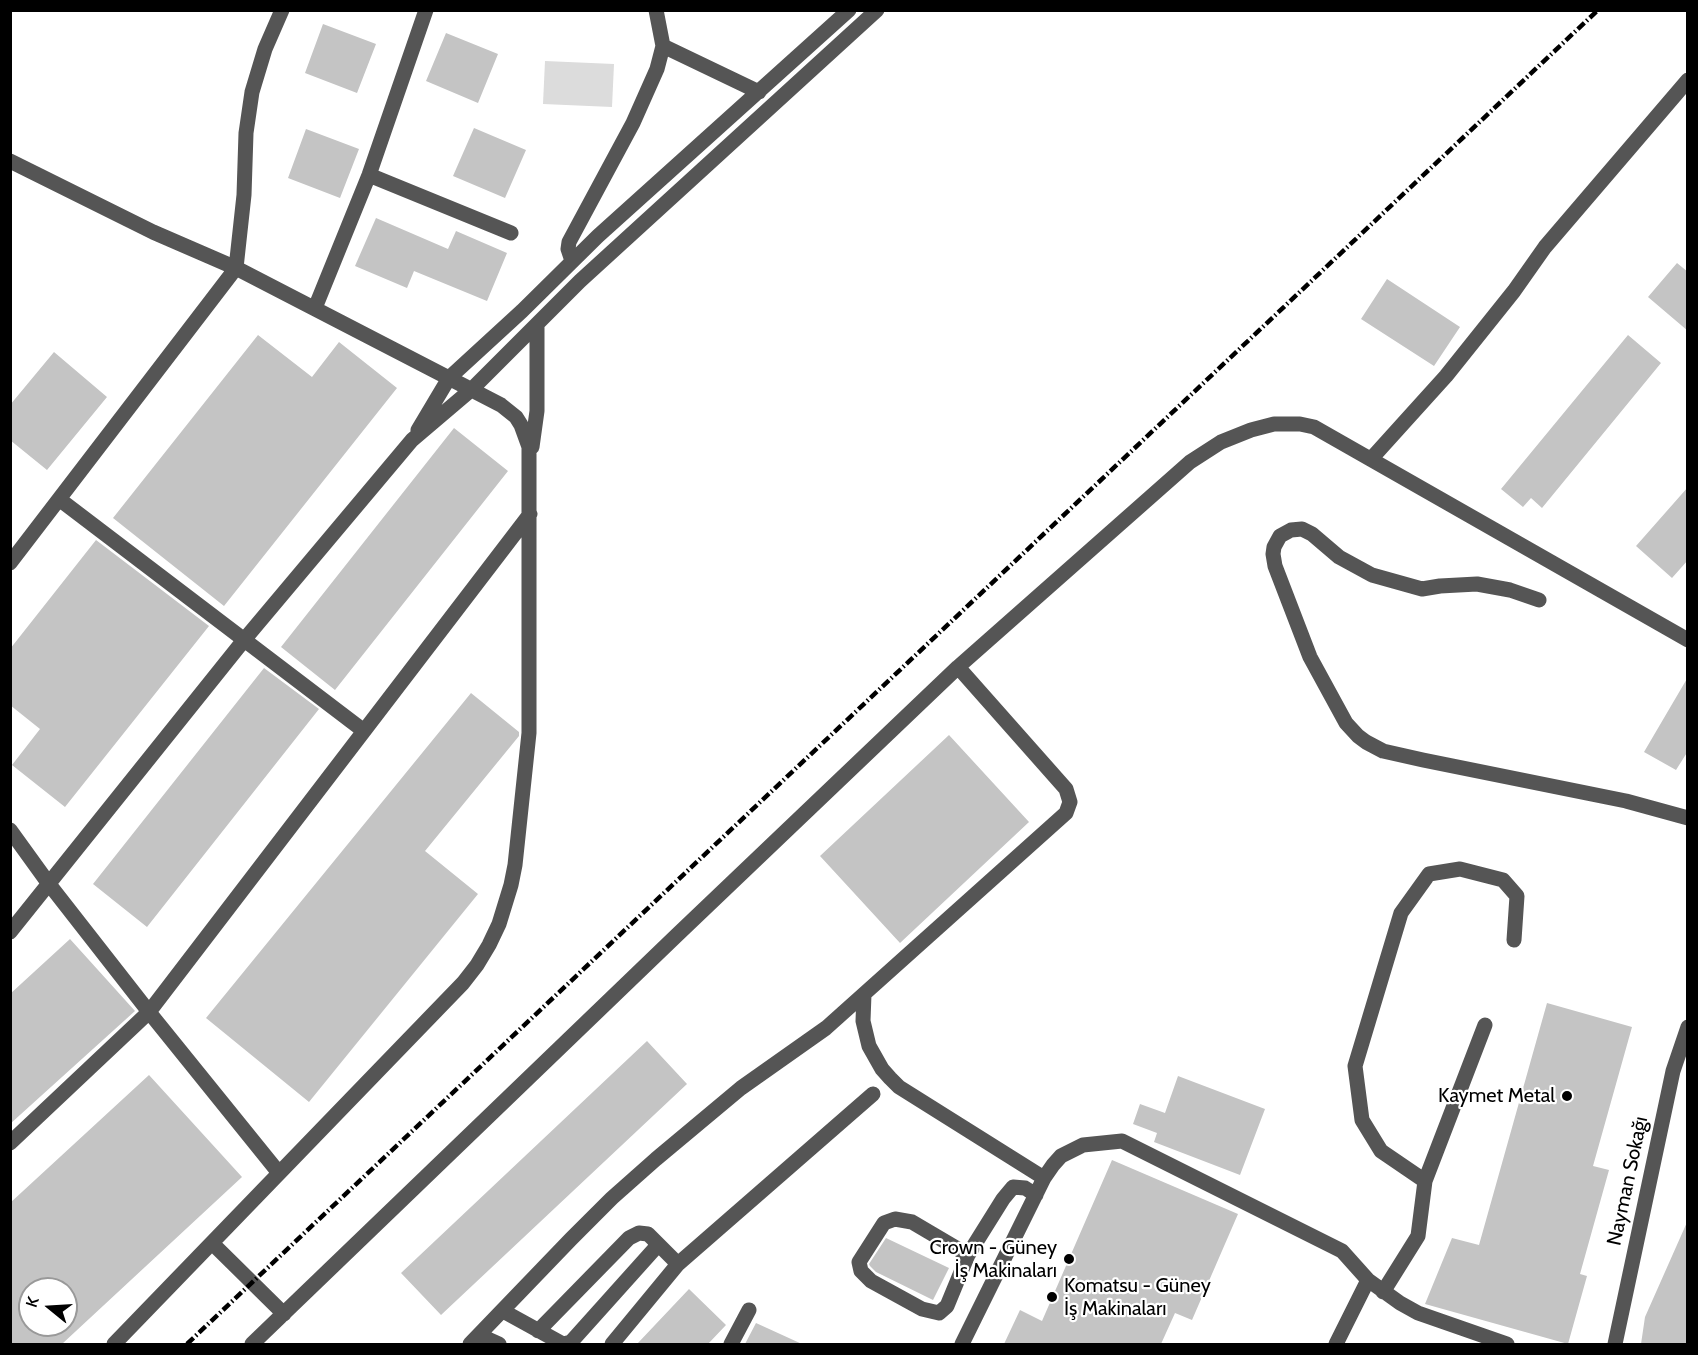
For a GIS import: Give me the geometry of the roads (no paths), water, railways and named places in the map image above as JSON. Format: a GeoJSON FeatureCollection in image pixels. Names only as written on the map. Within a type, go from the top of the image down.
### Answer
{"type":"FeatureCollection","features":[{"type":"Feature","properties":{"kind":"street"},"geometry":{"type":"LineString","coordinates":[[10,563],[236,268],[244,195],[247,122],[252,92],[265,49],[282,10]]}},
{"type":"Feature","properties":{"kind":"street"},"geometry":{"type":"LineString","coordinates":[[315,308],[369,175],[426,10]]}},
{"type":"Feature","properties":{"kind":"street"},"geometry":{"type":"LineString","coordinates":[[572,261],[568,249],[569,242],[641,108],[657,69],[663,46],[656,10]]}},
{"type":"Feature","properties":{"kind":"street"},"geometry":{"type":"LineString","coordinates":[[10,932],[244,640],[412,440],[449,378],[572,261],[849,10]]}},
{"type":"Feature","properties":{"kind":"street"},"geometry":{"type":"LineString","coordinates":[[412,440],[472,389],[588,273],[877,10]]}},
{"type":"Feature","properties":{"kind":"street"},"geometry":{"type":"LineString","coordinates":[[663,46],[759,92]]}},
{"type":"Feature","properties":{"kind":"street"},"geometry":{"type":"LineString","coordinates":[[1371,459],[1446,376],[1514,291],[1545,247],[1688,80]]}},
{"type":"Feature","properties":{"kind":"street"},"geometry":{"type":"LineString","coordinates":[[10,161],[153,232],[236,268],[501,405],[516,417],[526,436],[530,458]]}},
{"type":"Feature","properties":{"kind":"street"},"geometry":{"type":"LineString","coordinates":[[369,175],[512,233]]}},
{"type":"Feature","properties":{"kind":"street"},"geometry":{"type":"LineString","coordinates":[[114,1344],[463,983],[489,945],[499,924],[515,865],[529,733],[530,458],[537,411],[537,324]]}},
{"type":"Feature","properties":{"kind":"street"},"geometry":{"type":"LineString","coordinates":[[252,1344],[958,667],[1190,462],[1221,442],[1262,426],[1286,423],[1314,427],[1688,640]]}},
{"type":"Feature","properties":{"kind":"street"},"geometry":{"type":"LineString","coordinates":[[59,499],[364,731]]}},
{"type":"Feature","properties":{"kind":"street"},"geometry":{"type":"LineString","coordinates":[[10,1143],[148,1012],[530,514]]}},
{"type":"Feature","properties":{"kind":"street"},"geometry":{"type":"LineString","coordinates":[[1539,600],[1510,590],[1477,584],[1422,589],[1372,575],[1339,557],[1312,534],[1302,529],[1291,530],[1280,536],[1272,554],[1310,657],[1346,723],[1366,742],[1383,751],[1626,801],[1688,818]]}},
{"type":"Feature","properties":{"kind":"street"},"geometry":{"type":"LineString","coordinates":[[475,1340],[579,1231],[656,1159],[741,1088],[826,1028],[1063,817],[1069,808],[1069,795],[1066,789],[958,667]]}},
{"type":"Feature","properties":{"kind":"street"},"geometry":{"type":"LineString","coordinates":[[10,830],[148,1012],[279,1173]]}},
{"type":"Feature","properties":{"kind":"street"},"geometry":{"type":"LineString","coordinates":[[1425,1181],[1381,1151],[1362,1120],[1355,1066],[1401,913],[1429,874],[1460,869],[1503,880],[1517,896],[1514,940]]}},
{"type":"Feature","properties":{"kind":"street"},"geometry":{"type":"LineString","coordinates":[[864,994],[863,1021],[869,1046],[890,1078],[899,1087],[1044,1178]]}},
{"type":"Feature","properties":{"kind":"street"},"geometry":{"type":"LineString","coordinates":[[1383,1292],[1418,1236],[1425,1181],[1485,1025]]}},
{"type":"Feature","properties":{"kind":"street","name":"Nayman Sokağı"},"geometry":{"type":"LineString","coordinates":[[1615,1344],[1673,1071],[1688,1027]]}},
{"type":"Feature","properties":{"kind":"street"},"geometry":{"type":"LineString","coordinates":[[612,1344],[678,1264],[873,1094]]}},
{"type":"Feature","properties":{"kind":"street"},"geometry":{"type":"LineString","coordinates":[[962,1344],[1044,1178],[1053,1165],[1061,1156],[1089,1144],[1122,1141],[1342,1251],[1368,1280],[1418,1313],[1507,1344]]}},
{"type":"Feature","properties":{"kind":"street"},"geometry":{"type":"LineString","coordinates":[[968,1255],[912,1222],[895,1219],[884,1223],[859,1262],[861,1271],[871,1281],[922,1309],[939,1313],[947,1306],[968,1255],[1003,1199],[1013,1187],[1025,1188],[1036,1195]]}},
{"type":"Feature","properties":{"kind":"street"},"geometry":{"type":"LineString","coordinates":[[538,1331],[629,1238],[639,1233],[648,1234],[678,1264]]}},
{"type":"Feature","properties":{"kind":"street"},"geometry":{"type":"LineString","coordinates":[[212,1243],[284,1314]]}},
{"type":"Feature","properties":{"kind":"street"},"geometry":{"type":"LineString","coordinates":[[503,1311],[564,1344],[572,1342],[658,1245]]}},
{"type":"Feature","properties":{"kind":"street"},"geometry":{"type":"LineString","coordinates":[[1336,1344],[1368,1280]]}},
{"type":"Feature","properties":{"kind":"street"},"geometry":{"type":"LineString","coordinates":[[731,1344],[750,1310]]}},
{"type":"Feature","properties":{"kind":"street"},"geometry":{"type":"LineString","coordinates":[[475,1340],[499,1344]]}},
{"type":"Feature","properties":{"kind":"railway"},"geometry":{"type":"LineString","coordinates":[[187,1344],[1598,10]]}},
{"type":"Feature","properties":{"kind":"place","name":"Kaymet Metal"},"geometry":{"type":"Point","coordinates":[1567,1096]}},
{"type":"Feature","properties":{"kind":"place","name":"Crown - Güney İş Makinaları"},"geometry":{"type":"Point","coordinates":[1069,1259]}},
{"type":"Feature","properties":{"kind":"place","name":"Komatsu - Güney İş Makinaları"},"geometry":{"type":"Point","coordinates":[1052,1297]}}]}
